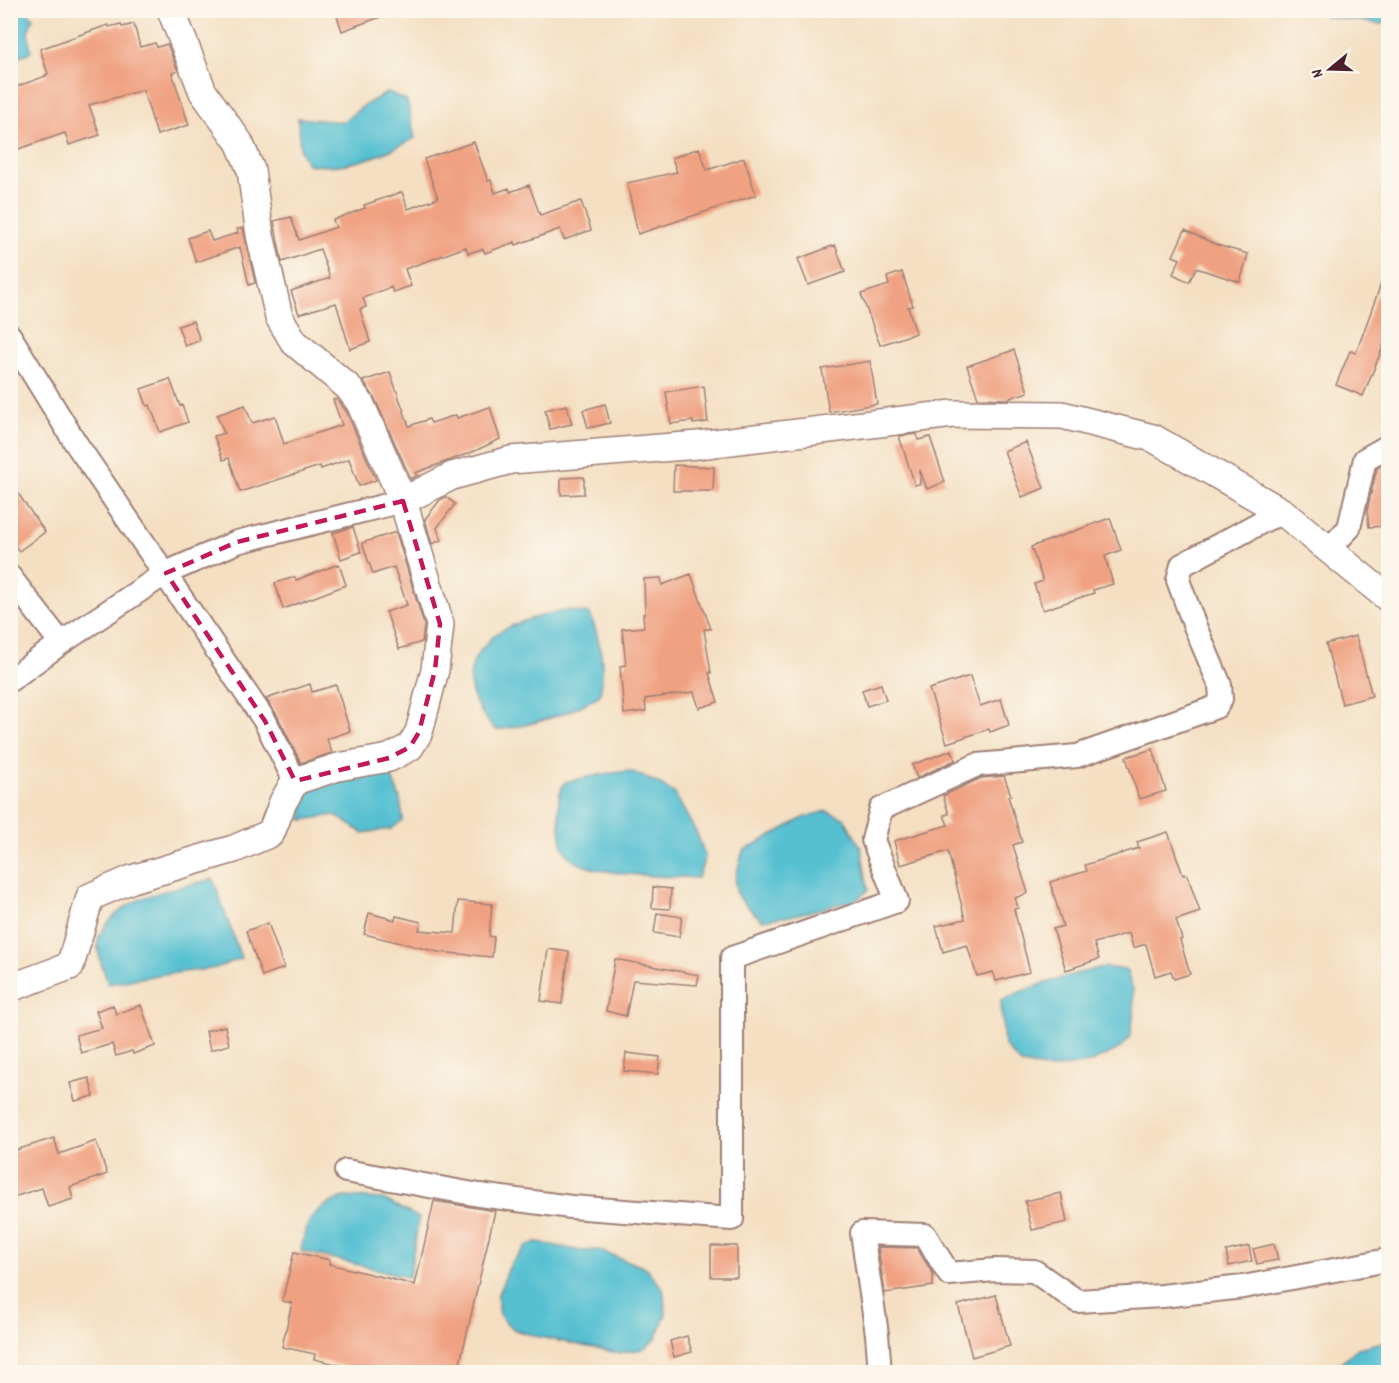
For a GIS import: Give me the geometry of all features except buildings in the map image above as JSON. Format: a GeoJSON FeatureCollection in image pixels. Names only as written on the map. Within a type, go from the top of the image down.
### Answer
{"type":"FeatureCollection","features":[{"type":"Feature","properties":{"kind":"street"},"geometry":{"type":"LineString","coordinates":[[10,988],[70,966],[90,897],[132,879],[234,849],[271,833],[283,802],[295,781],[339,767],[389,759],[410,747],[419,732],[435,669],[440,624],[403,501],[360,404],[348,387],[294,342],[279,317],[260,235],[251,170],[238,142],[203,92],[171,10]]}},
{"type":"Feature","properties":{"kind":"street"},"geometry":{"type":"LineString","coordinates":[[10,336],[128,523],[266,721],[295,781]]}},
{"type":"Feature","properties":{"kind":"street"},"geometry":{"type":"LineString","coordinates":[[10,680],[165,573],[237,542],[403,501],[452,476],[511,460],[698,445],[953,414],[1062,416],[1153,438],[1284,513],[1389,598]]}},
{"type":"Feature","properties":{"kind":"street"},"geometry":{"type":"LineString","coordinates":[[1329,549],[1348,528],[1365,459],[1389,446]]}},
{"type":"Feature","properties":{"kind":"street"},"geometry":{"type":"LineString","coordinates":[[346,1171],[479,1195],[559,1206],[732,1219],[732,958],[897,901],[873,840],[881,808],[977,765],[1077,756],[1216,707],[1221,699],[1220,685],[1178,580],[1182,565],[1268,519],[1284,513]]}},
{"type":"Feature","properties":{"kind":"street"},"geometry":{"type":"LineString","coordinates":[[10,577],[61,643]]}},
{"type":"Feature","properties":{"kind":"street"},"geometry":{"type":"LineString","coordinates":[[880,1372],[877,1334],[862,1233],[925,1235],[949,1274],[995,1270],[1034,1271],[1077,1301],[1162,1296],[1243,1287],[1389,1260]]}},
{"type":"Feature","properties":{"kind":"highlighted area"},"geometry":{"type":"Polygon","coordinates":[[[403,501],[440,624],[435,670],[419,732],[410,747],[389,758],[295,781],[265,721],[166,573],[237,542],[403,501]]]}},
{"type":"Feature","properties":{"kind":"water"},"geometry":{"type":"Polygon","coordinates":[[[25,10],[33,18],[28,32],[31,52],[13,59],[11,58],[11,13],[25,10]]]}},
{"type":"Feature","properties":{"kind":"water"},"geometry":{"type":"Polygon","coordinates":[[[1323,11],[1388,11],[1388,23],[1325,16],[1323,11]]]}},
{"type":"Feature","properties":{"kind":"water"},"geometry":{"type":"Polygon","coordinates":[[[388,92],[407,101],[415,138],[363,160],[321,166],[307,164],[300,150],[298,118],[343,122],[363,106],[388,92]]]}},
{"type":"Feature","properties":{"kind":"water"},"geometry":{"type":"Polygon","coordinates":[[[567,610],[590,614],[601,654],[600,695],[550,718],[496,730],[480,710],[471,689],[470,677],[477,655],[493,636],[504,629],[530,619],[567,610]]]}},
{"type":"Feature","properties":{"kind":"water"},"geometry":{"type":"Polygon","coordinates":[[[388,767],[400,799],[403,820],[391,829],[363,833],[335,815],[302,820],[304,787],[388,767]]]}},
{"type":"Feature","properties":{"kind":"water"},"geometry":{"type":"Polygon","coordinates":[[[630,771],[662,785],[675,794],[698,836],[705,857],[698,878],[610,872],[578,863],[566,853],[561,838],[559,809],[560,793],[565,782],[630,771]]]}},
{"type":"Feature","properties":{"kind":"water"},"geometry":{"type":"Polygon","coordinates":[[[826,811],[844,818],[861,847],[868,890],[857,900],[790,916],[762,920],[744,903],[736,890],[736,875],[743,851],[805,817],[826,811]]]}},
{"type":"Feature","properties":{"kind":"water"},"geometry":{"type":"Polygon","coordinates":[[[213,879],[241,958],[216,968],[108,984],[99,956],[98,939],[115,916],[126,907],[154,894],[213,879]]]}},
{"type":"Feature","properties":{"kind":"water"},"geometry":{"type":"Polygon","coordinates":[[[1104,967],[1126,970],[1133,990],[1134,1012],[1130,1038],[1119,1049],[1089,1063],[1051,1069],[1021,1064],[1004,1045],[1001,1000],[1052,981],[1104,967]]]}},
{"type":"Feature","properties":{"kind":"water"},"geometry":{"type":"Polygon","coordinates":[[[344,1197],[383,1199],[419,1218],[409,1277],[301,1251],[305,1230],[313,1216],[325,1206],[344,1197]]]}},
{"type":"Feature","properties":{"kind":"water"},"geometry":{"type":"Polygon","coordinates":[[[537,1242],[581,1251],[598,1250],[646,1268],[663,1289],[666,1314],[656,1339],[643,1349],[618,1353],[515,1330],[504,1321],[498,1310],[498,1294],[511,1263],[528,1245],[537,1242]]]}},
{"type":"Feature","properties":{"kind":"water"},"geometry":{"type":"Polygon","coordinates":[[[1388,1341],[1388,1372],[1329,1372],[1358,1348],[1388,1341]]]}}]}
